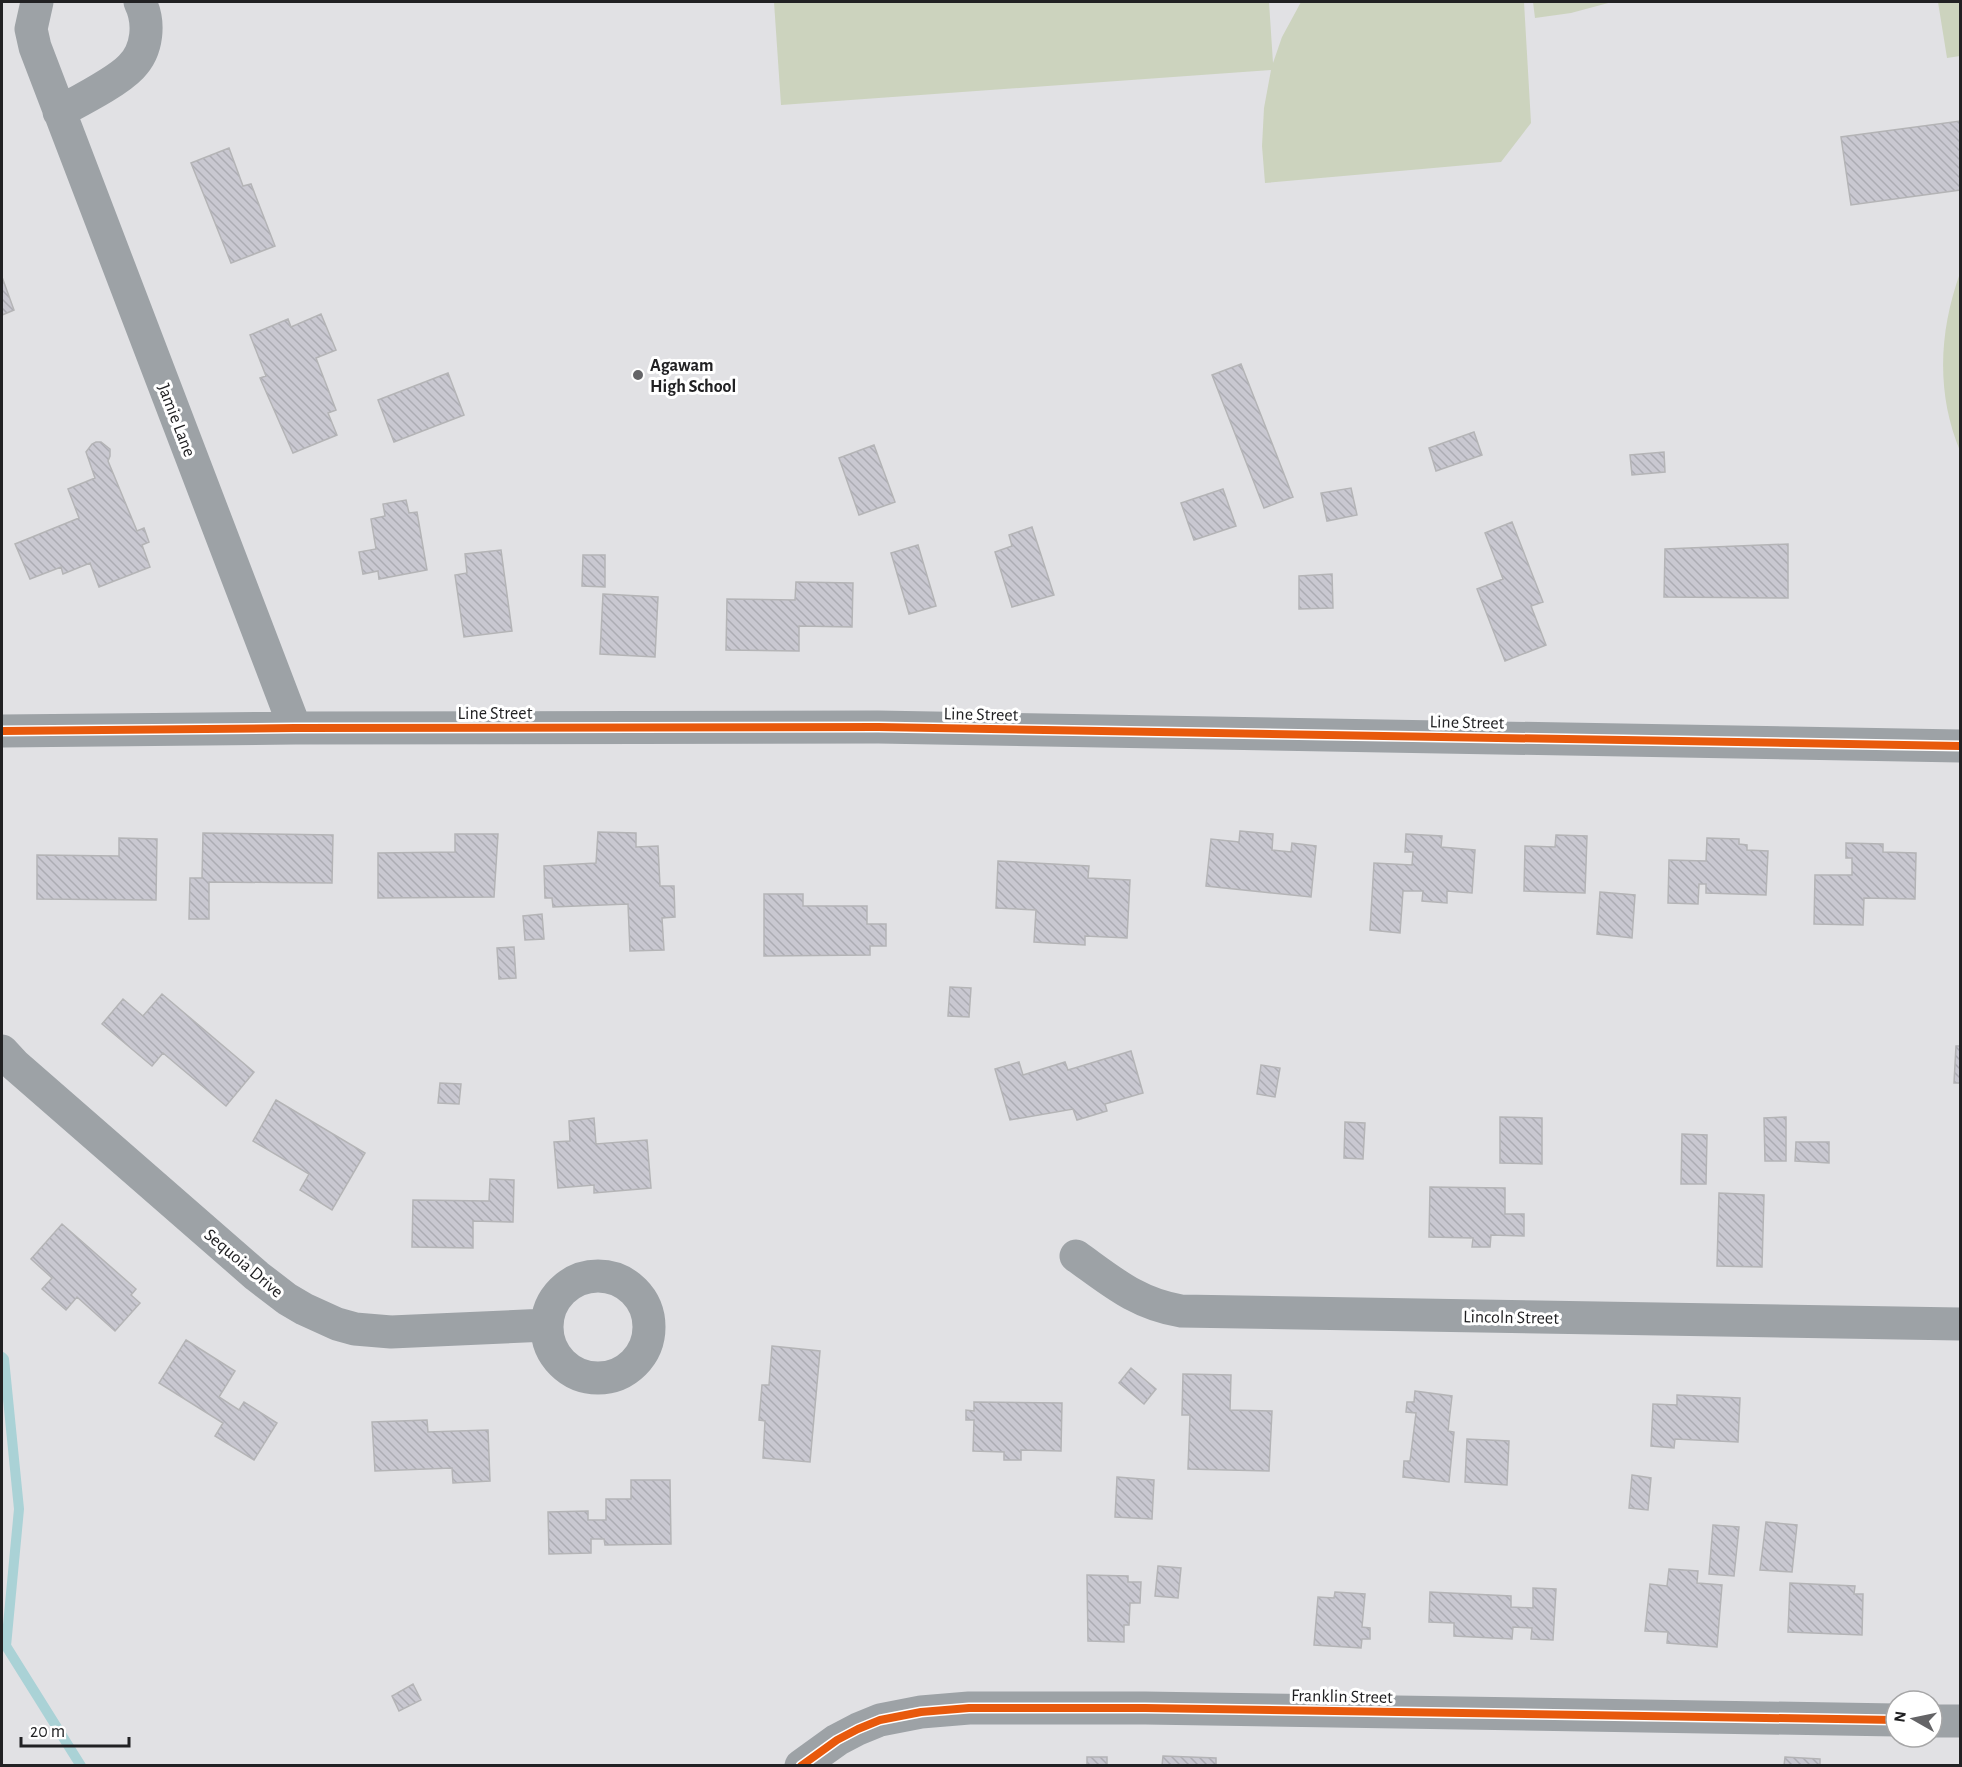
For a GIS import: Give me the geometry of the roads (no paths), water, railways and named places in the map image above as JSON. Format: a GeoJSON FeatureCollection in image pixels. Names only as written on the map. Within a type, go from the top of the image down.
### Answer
{"type":"FeatureCollection","features":[{"type":"Feature","properties":{"kind":"street","name":"Jamie Lane"},"geometry":{"type":"LineString","coordinates":[[37,2],[32,20],[32,38],[295,728]]}},
{"type":"Feature","properties":{"kind":"street"},"geometry":{"type":"LineString","coordinates":[[59,112],[123,74],[137,60],[146,32],[145,13],[140,2]]}},
{"type":"Feature","properties":{"kind":"street","name":"Line Street"},"geometry":{"type":"LineString","coordinates":[[2,731],[878,727],[1960,746]]}},
{"type":"Feature","properties":{"kind":"street","name":"Sequoia Drive"},"geometry":{"type":"LineString","coordinates":[[2,1051],[15,1065],[257,1276],[287,1299],[321,1317],[346,1326],[373,1331],[547,1325]]}},
{"type":"Feature","properties":{"kind":"street","name":"Lincoln Street"},"geometry":{"type":"LineString","coordinates":[[1076,1256],[1122,1290],[1139,1299],[1160,1308],[1181,1311],[1960,1324]]}},
{"type":"Feature","properties":{"kind":"street","name":"Franklin Street"},"geometry":{"type":"LineString","coordinates":[[801,1766],[837,1740],[880,1720],[921,1712],[969,1708],[1157,1708],[1884,1720]]}},
{"type":"Feature","properties":{"kind":"street"},"geometry":{"type":"LineString","coordinates":[[1944,1721],[1960,1721]]}},
{"type":"Feature","properties":{"kind":"waterway"},"geometry":{"type":"LineString","coordinates":[[2,1357],[19,1509],[6,1646],[81,1766]]}},
{"type":"Feature","properties":{"kind":"place","name":"Agawam High School"},"geometry":{"type":"Point","coordinates":[638,375]}}]}
